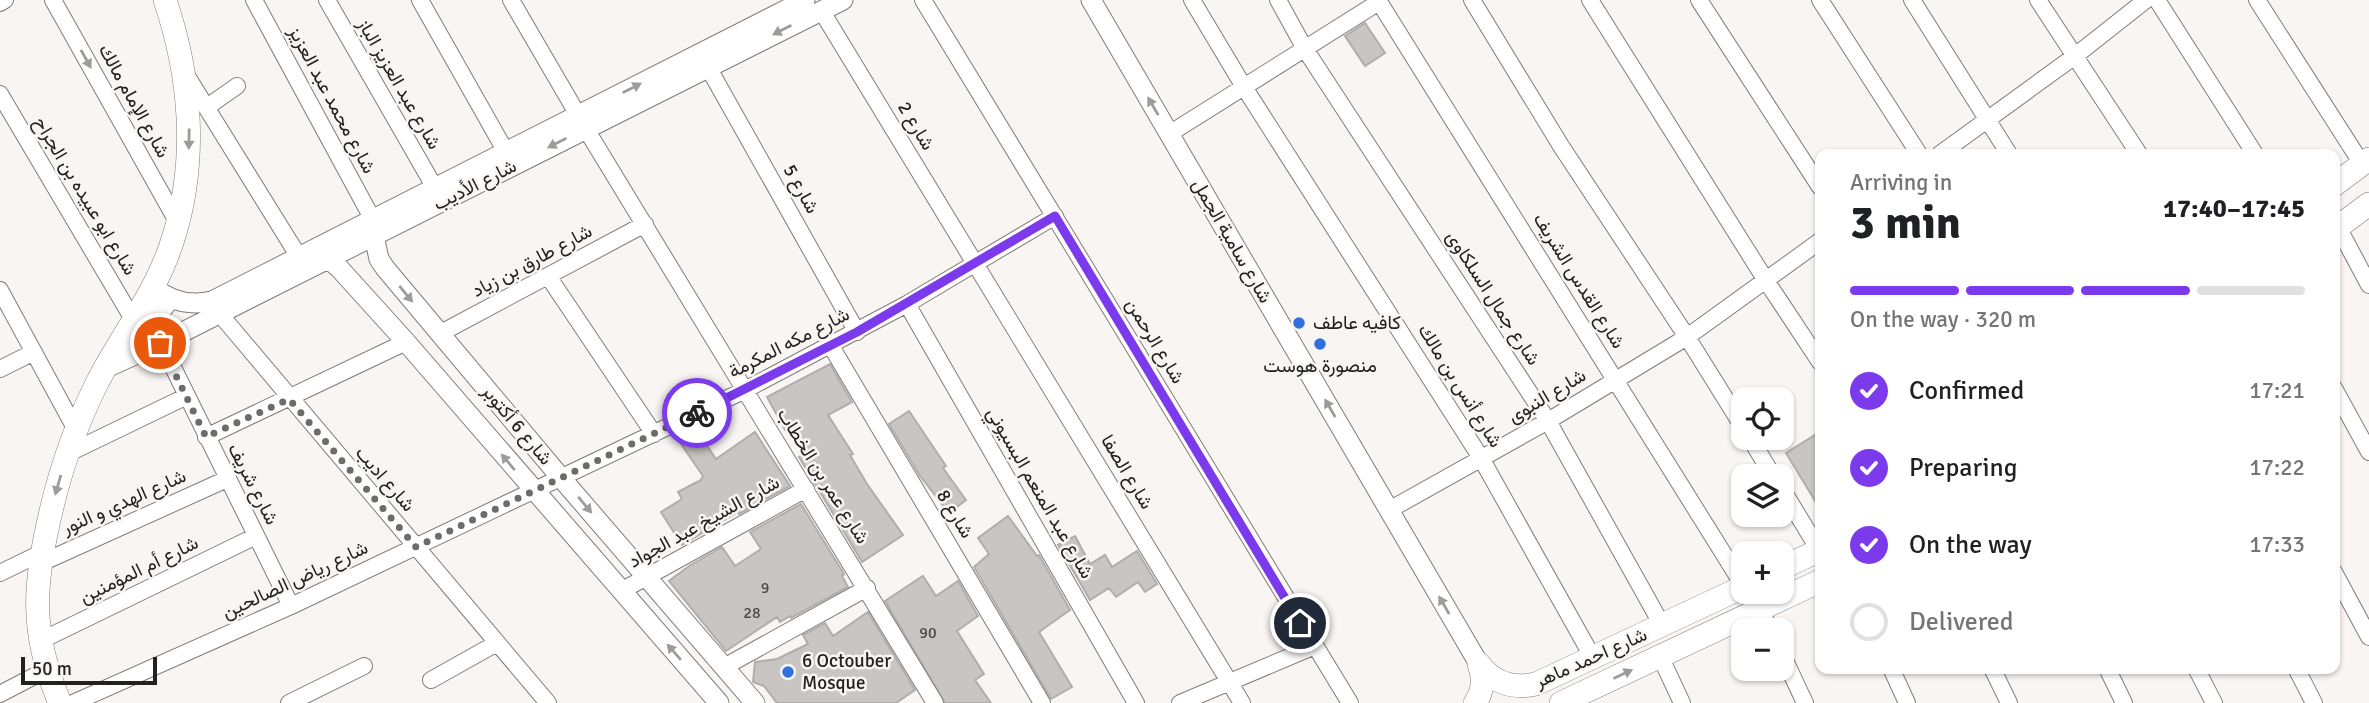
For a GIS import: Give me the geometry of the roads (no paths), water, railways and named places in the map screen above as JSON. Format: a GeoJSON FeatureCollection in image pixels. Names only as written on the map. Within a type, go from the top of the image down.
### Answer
{"type":"FeatureCollection","features":[{"type":"Feature","properties":{"kind":"main road"},"geometry":{"type":"LineString","coordinates":[[60,703],[40,641],[37,609],[40,558],[67,454],[76,430],[106,368],[134,321],[162,293],[164,265],[186,187],[189,108],[165,0]]}},
{"type":"Feature","properties":{"kind":"main road"},"geometry":{"type":"LineString","coordinates":[[2340,180],[2365,161]]}},
{"type":"Feature","properties":{"kind":"main road"},"geometry":{"type":"LineString","coordinates":[[2340,225],[2369,204]]}},
{"type":"Feature","properties":{"kind":"main road"},"geometry":{"type":"LineString","coordinates":[[1794,562],[1815,552]]}},
{"type":"Feature","properties":{"kind":"main road","name":"شارع احمد ماهر"},"geometry":{"type":"LineString","coordinates":[[1562,703],[1815,583]]}},
{"type":"Feature","properties":{"kind":"main road","name":"شارع احمد ماهر"},"geometry":{"type":"LineString","coordinates":[[1479,664],[1498,681],[1526,686],[1536,684],[1731,592]]}},
{"type":"Feature","properties":{"kind":"main road"},"geometry":{"type":"LineString","coordinates":[[1475,703],[1483,683],[1479,664]]}},
{"type":"Feature","properties":{"kind":"street"},"geometry":{"type":"LineString","coordinates":[[0,3],[5,0]]}},
{"type":"Feature","properties":{"kind":"street","name":"شارع الإمام مالك"},"geometry":{"type":"LineString","coordinates":[[53,0],[178,223]]}},
{"type":"Feature","properties":{"kind":"street","name":"شارع محمد عبد العزيز"},"geometry":{"type":"LineString","coordinates":[[254,0],[373,228]]}},
{"type":"Feature","properties":{"kind":"street","name":"شارع عبد العزيز الباز"},"geometry":{"type":"LineString","coordinates":[[327,0],[435,188]]}},
{"type":"Feature","properties":{"kind":"street"},"geometry":{"type":"LineString","coordinates":[[420,0],[506,152]]}},
{"type":"Feature","properties":{"kind":"street","name":"شارع عمر بن الخطاب"},"geometry":{"type":"LineString","coordinates":[[511,0],[582,122],[936,703]]}},
{"type":"Feature","properties":{"kind":"street","name":"شارع الأديب"},"geometry":{"type":"LineString","coordinates":[[162,293],[191,304],[212,301],[299,257],[373,228],[582,122],[800,5],[843,0]]}},
{"type":"Feature","properties":{"kind":"street","name":"شارع الرحمن"},"geometry":{"type":"LineString","coordinates":[[923,0],[1350,703]]}},
{"type":"Feature","properties":{"kind":"street","name":"شارع سامية الجمل"},"geometry":{"type":"LineString","coordinates":[[1091,0],[1479,664]]}},
{"type":"Feature","properties":{"kind":"street","name":"شارع أنس بن مالك"},"geometry":{"type":"LineString","coordinates":[[1192,0],[1244,87],[1481,458],[1593,658]]}},
{"type":"Feature","properties":{"kind":"street","name":"شارع جمال السلكاوى"},"geometry":{"type":"LineString","coordinates":[[1278,0],[1305,48],[1548,421],[1662,625]]}},
{"type":"Feature","properties":{"kind":"street"},"geometry":{"type":"LineString","coordinates":[[1472,0],[1561,146],[1688,337],[1731,407]]}},
{"type":"Feature","properties":{"kind":"street"},"geometry":{"type":"LineString","coordinates":[[1590,0],[1815,354]]}},
{"type":"Feature","properties":{"kind":"street"},"geometry":{"type":"LineString","coordinates":[[1699,0],[1815,179]]}},
{"type":"Feature","properties":{"kind":"street"},"geometry":{"type":"LineString","coordinates":[[1820,0],[1916,149]]}},
{"type":"Feature","properties":{"kind":"street"},"geometry":{"type":"LineString","coordinates":[[1912,0],[2006,149]]}},
{"type":"Feature","properties":{"kind":"street"},"geometry":{"type":"LineString","coordinates":[[2038,0],[2136,149]]}},
{"type":"Feature","properties":{"kind":"street"},"geometry":{"type":"LineString","coordinates":[[1947,149],[2075,56],[2146,0]]}},
{"type":"Feature","properties":{"kind":"street"},"geometry":{"type":"LineString","coordinates":[[2157,0],[2252,149]]}},
{"type":"Feature","properties":{"kind":"street"},"geometry":{"type":"LineString","coordinates":[[2257,0],[2365,161]]}},
{"type":"Feature","properties":{"kind":"street"},"geometry":{"type":"LineString","coordinates":[[1169,134],[1379,1]]}},
{"type":"Feature","properties":{"kind":"street","name":"شارع القدس الشريف"},"geometry":{"type":"LineString","coordinates":[[1379,1],[1731,567]]}},
{"type":"Feature","properties":{"kind":"street","name":"شارع الأديب"},"geometry":{"type":"LineString","coordinates":[[106,368],[324,261],[435,188],[506,152],[708,67],[800,5]]}},
{"type":"Feature","properties":{"kind":"street","name":"شارع 2"},"geometry":{"type":"LineString","coordinates":[[800,5],[976,263]]}},
{"type":"Feature","properties":{"kind":"street"},"geometry":{"type":"LineString","coordinates":[[180,65],[299,257]]}},
{"type":"Feature","properties":{"kind":"street","name":"شارع 5"},"geometry":{"type":"LineString","coordinates":[[708,67],[857,332]]}},
{"type":"Feature","properties":{"kind":"street"},"geometry":{"type":"LineString","coordinates":[[207,107],[237,86]]}},
{"type":"Feature","properties":{"kind":"street","name":"شارع ابو عبيده بن الجراح"},"geometry":{"type":"LineString","coordinates":[[0,93],[134,321]]}},
{"type":"Feature","properties":{"kind":"street","name":"شارع مكه المكرمة"},"geometry":{"type":"LineString","coordinates":[[533,491],[831,346],[1055,216]]}},
{"type":"Feature","properties":{"kind":"street","name":"شارع طارق بن زياد"},"geometry":{"type":"LineString","coordinates":[[439,334],[645,224]]}},
{"type":"Feature","properties":{"kind":"street","name":"شارع 6 أكتوبر"},"geometry":{"type":"LineString","coordinates":[[373,228],[379,259],[385,268],[755,703]]}},
{"type":"Feature","properties":{"kind":"street"},"geometry":{"type":"LineString","coordinates":[[2340,235],[2369,285]]}},
{"type":"Feature","properties":{"kind":"street","name":"شارع النبوى"},"geometry":{"type":"LineString","coordinates":[[1389,510],[1548,421],[1688,337],[1815,244]]}},
{"type":"Feature","properties":{"kind":"street","name":"شارع 6 أكتوبر"},"geometry":{"type":"LineString","coordinates":[[324,261],[339,268],[407,342],[533,491],[719,703]]}},
{"type":"Feature","properties":{"kind":"street","name":"شارع الصفا"},"geometry":{"type":"LineString","coordinates":[[976,263],[1242,703]]}},
{"type":"Feature","properties":{"kind":"street"},"geometry":{"type":"LineString","coordinates":[[548,276],[654,434]]}},
{"type":"Feature","properties":{"kind":"street"},"geometry":{"type":"LineString","coordinates":[[0,290],[76,430]]}},
{"type":"Feature","properties":{"kind":"street"},"geometry":{"type":"LineString","coordinates":[[160,343],[157,327],[162,293]]}},
{"type":"Feature","properties":{"kind":"street","name":"شارع عبد المنعم البسيوني"},"geometry":{"type":"LineString","coordinates":[[907,304],[1136,703]]}},
{"type":"Feature","properties":{"kind":"street","name":"شارع اديب"},"geometry":{"type":"LineString","coordinates":[[219,313],[548,703]]}},
{"type":"Feature","properties":{"kind":"street"},"geometry":{"type":"LineString","coordinates":[[206,437],[407,342]]}},
{"type":"Feature","properties":{"kind":"street","name":"شارع شريف"},"geometry":{"type":"LineString","coordinates":[[160,343],[291,606]]}},
{"type":"Feature","properties":{"kind":"street","name":"شارع 8"},"geometry":{"type":"LineString","coordinates":[[831,346],[1042,703]]}},
{"type":"Feature","properties":{"kind":"street"},"geometry":{"type":"LineString","coordinates":[[0,369],[34,352]]}},
{"type":"Feature","properties":{"kind":"street"},"geometry":{"type":"LineString","coordinates":[[67,454],[185,397]]}},
{"type":"Feature","properties":{"kind":"street"},"geometry":{"type":"LineString","coordinates":[[2340,399],[2369,453]]}},
{"type":"Feature","properties":{"kind":"street","name":"شارع الهدي و النور"},"geometry":{"type":"LineString","coordinates":[[0,573],[227,479]]}},
{"type":"Feature","properties":{"kind":"street","name":"شارع الشيخ عبد الجواد"},"geometry":{"type":"LineString","coordinates":[[621,591],[806,489]]}},
{"type":"Feature","properties":{"kind":"street","name":"شارع رياض الصالحين"},"geometry":{"type":"LineString","coordinates":[[73,703],[291,606],[533,491]]}},
{"type":"Feature","properties":{"kind":"street"},"geometry":{"type":"LineString","coordinates":[[1794,508],[1815,542]]}},
{"type":"Feature","properties":{"kind":"street","name":"شارع أم المؤمنين"},"geometry":{"type":"LineString","coordinates":[[40,641],[256,536]]}},
{"type":"Feature","properties":{"kind":"street"},"geometry":{"type":"LineString","coordinates":[[2340,583],[2369,637]]}},
{"type":"Feature","properties":{"kind":"street"},"geometry":{"type":"LineString","coordinates":[[724,667],[867,588]]}},
{"type":"Feature","properties":{"kind":"street"},"geometry":{"type":"LineString","coordinates":[[1760,608],[1765,618]]}},
{"type":"Feature","properties":{"kind":"street"},"geometry":{"type":"LineString","coordinates":[[431,680],[496,643]]}},
{"type":"Feature","properties":{"kind":"street"},"geometry":{"type":"LineString","coordinates":[[1180,703],[1315,646]]}},
{"type":"Feature","properties":{"kind":"street"},"geometry":{"type":"LineString","coordinates":[[1660,656],[1682,703]]}},
{"type":"Feature","properties":{"kind":"street"},"geometry":{"type":"LineString","coordinates":[[289,703],[364,666]]}},
{"type":"Feature","properties":{"kind":"street"},"geometry":{"type":"LineString","coordinates":[[0,694],[48,670]]}},
{"type":"Feature","properties":{"kind":"street"},"geometry":{"type":"LineString","coordinates":[[1894,674],[1907,703]]}},
{"type":"Feature","properties":{"kind":"street"},"geometry":{"type":"LineString","coordinates":[[1995,674],[2009,703]]}},
{"type":"Feature","properties":{"kind":"street"},"geometry":{"type":"LineString","coordinates":[[2109,674],[2124,703]]}},
{"type":"Feature","properties":{"kind":"street"},"geometry":{"type":"LineString","coordinates":[[2199,674],[2214,703]]}},
{"type":"Feature","properties":{"kind":"street"},"geometry":{"type":"LineString","coordinates":[[2299,674],[2314,703]]}},
{"type":"Feature","properties":{"kind":"street"},"geometry":{"type":"LineString","coordinates":[[1794,680],[1805,703]]}},
{"type":"Feature","properties":{"kind":"place","name":"كافيه عاطف"},"geometry":{"type":"Point","coordinates":[1299,323]}},
{"type":"Feature","properties":{"kind":"place","name":"منصورة هوست"},"geometry":{"type":"Point","coordinates":[1320,344]}},
{"type":"Feature","properties":{"kind":"place","name":"6 Octouber Mosque"},"geometry":{"type":"Point","coordinates":[788,672]}}]}
